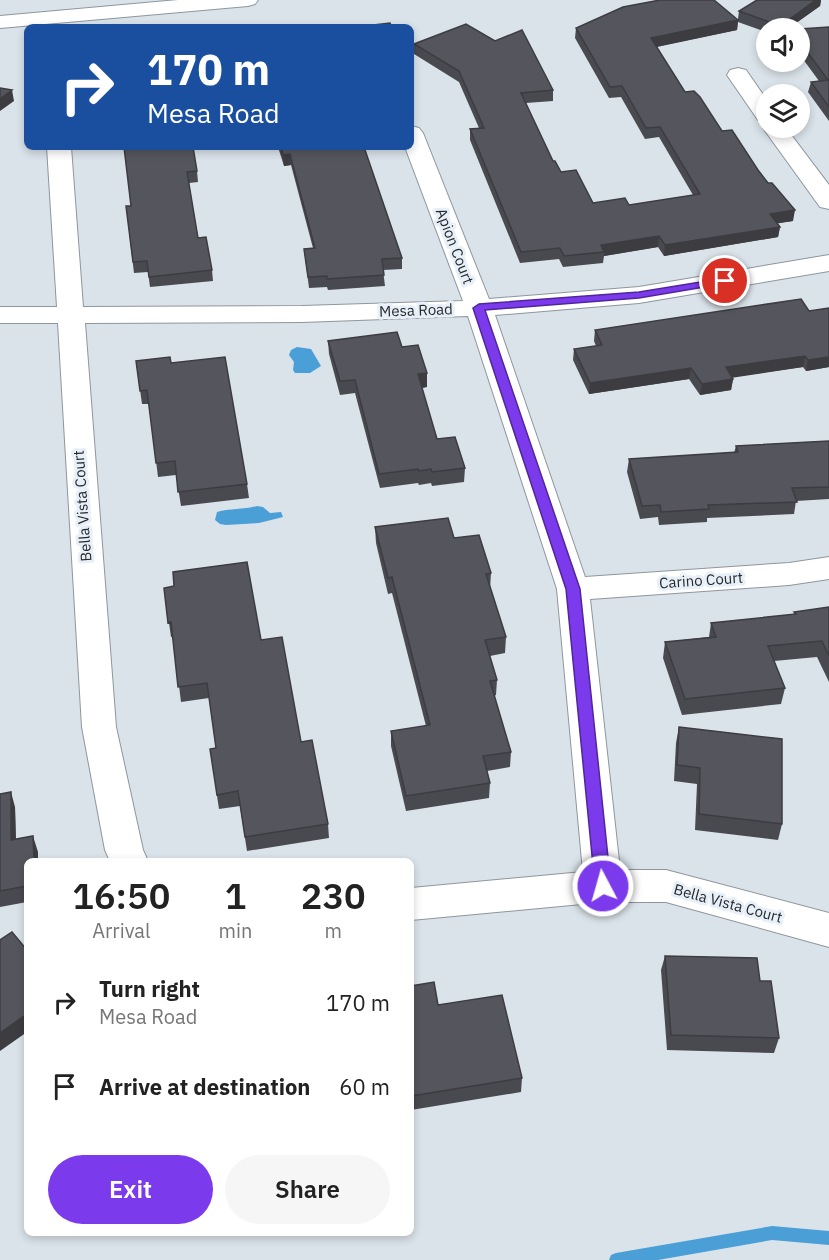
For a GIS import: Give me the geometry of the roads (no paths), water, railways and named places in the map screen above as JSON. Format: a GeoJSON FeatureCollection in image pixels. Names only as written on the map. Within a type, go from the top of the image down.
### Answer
{"type":"FeatureCollection","features":[{"type":"Feature","properties":{"kind":"main road"},"geometry":{"type":"LineString","coordinates":[[0,22],[248,0]]}},
{"type":"Feature","properties":{"kind":"main road"},"geometry":{"type":"LineString","coordinates":[[738,75],[756,101]]}},
{"type":"Feature","properties":{"kind":"main road"},"geometry":{"type":"LineString","coordinates":[[783,138],[829,202]]}},
{"type":"Feature","properties":{"kind":"main road","name":"Apion Court"},"geometry":{"type":"LineString","coordinates":[[414,141],[479,308],[573,589],[603,886]]}},
{"type":"Feature","properties":{"kind":"main road","name":"Bella Vista Court"},"geometry":{"type":"LineString","coordinates":[[59,150],[99,728],[124,850],[128,858]]}},
{"type":"Feature","properties":{"kind":"main road","name":"Mesa Road"},"geometry":{"type":"LineString","coordinates":[[0,315],[302,314],[479,308],[639,295],[829,263]]}},
{"type":"Feature","properties":{"kind":"main road","name":"Carino Court"},"geometry":{"type":"LineString","coordinates":[[573,589],[789,574],[829,568]]}},
{"type":"Feature","properties":{"kind":"main road","name":"Bella Vista Court"},"geometry":{"type":"LineString","coordinates":[[414,904],[603,886],[666,886],[829,930]]}},
{"type":"Feature","properties":{"kind":"water"},"geometry":{"type":"Polygon","coordinates":[[[297,347],[311,349],[321,366],[310,373],[295,373],[294,362],[289,355],[291,350],[297,347]]]}},
{"type":"Feature","properties":{"kind":"water"},"geometry":{"type":"Polygon","coordinates":[[[263,507],[270,513],[281,512],[283,517],[259,523],[226,525],[215,520],[217,512],[263,507]]]}},
{"type":"Feature","properties":{"kind":"waterway"},"geometry":{"type":"LineString","coordinates":[[616,1260],[772,1233],[829,1238]]}}]}
